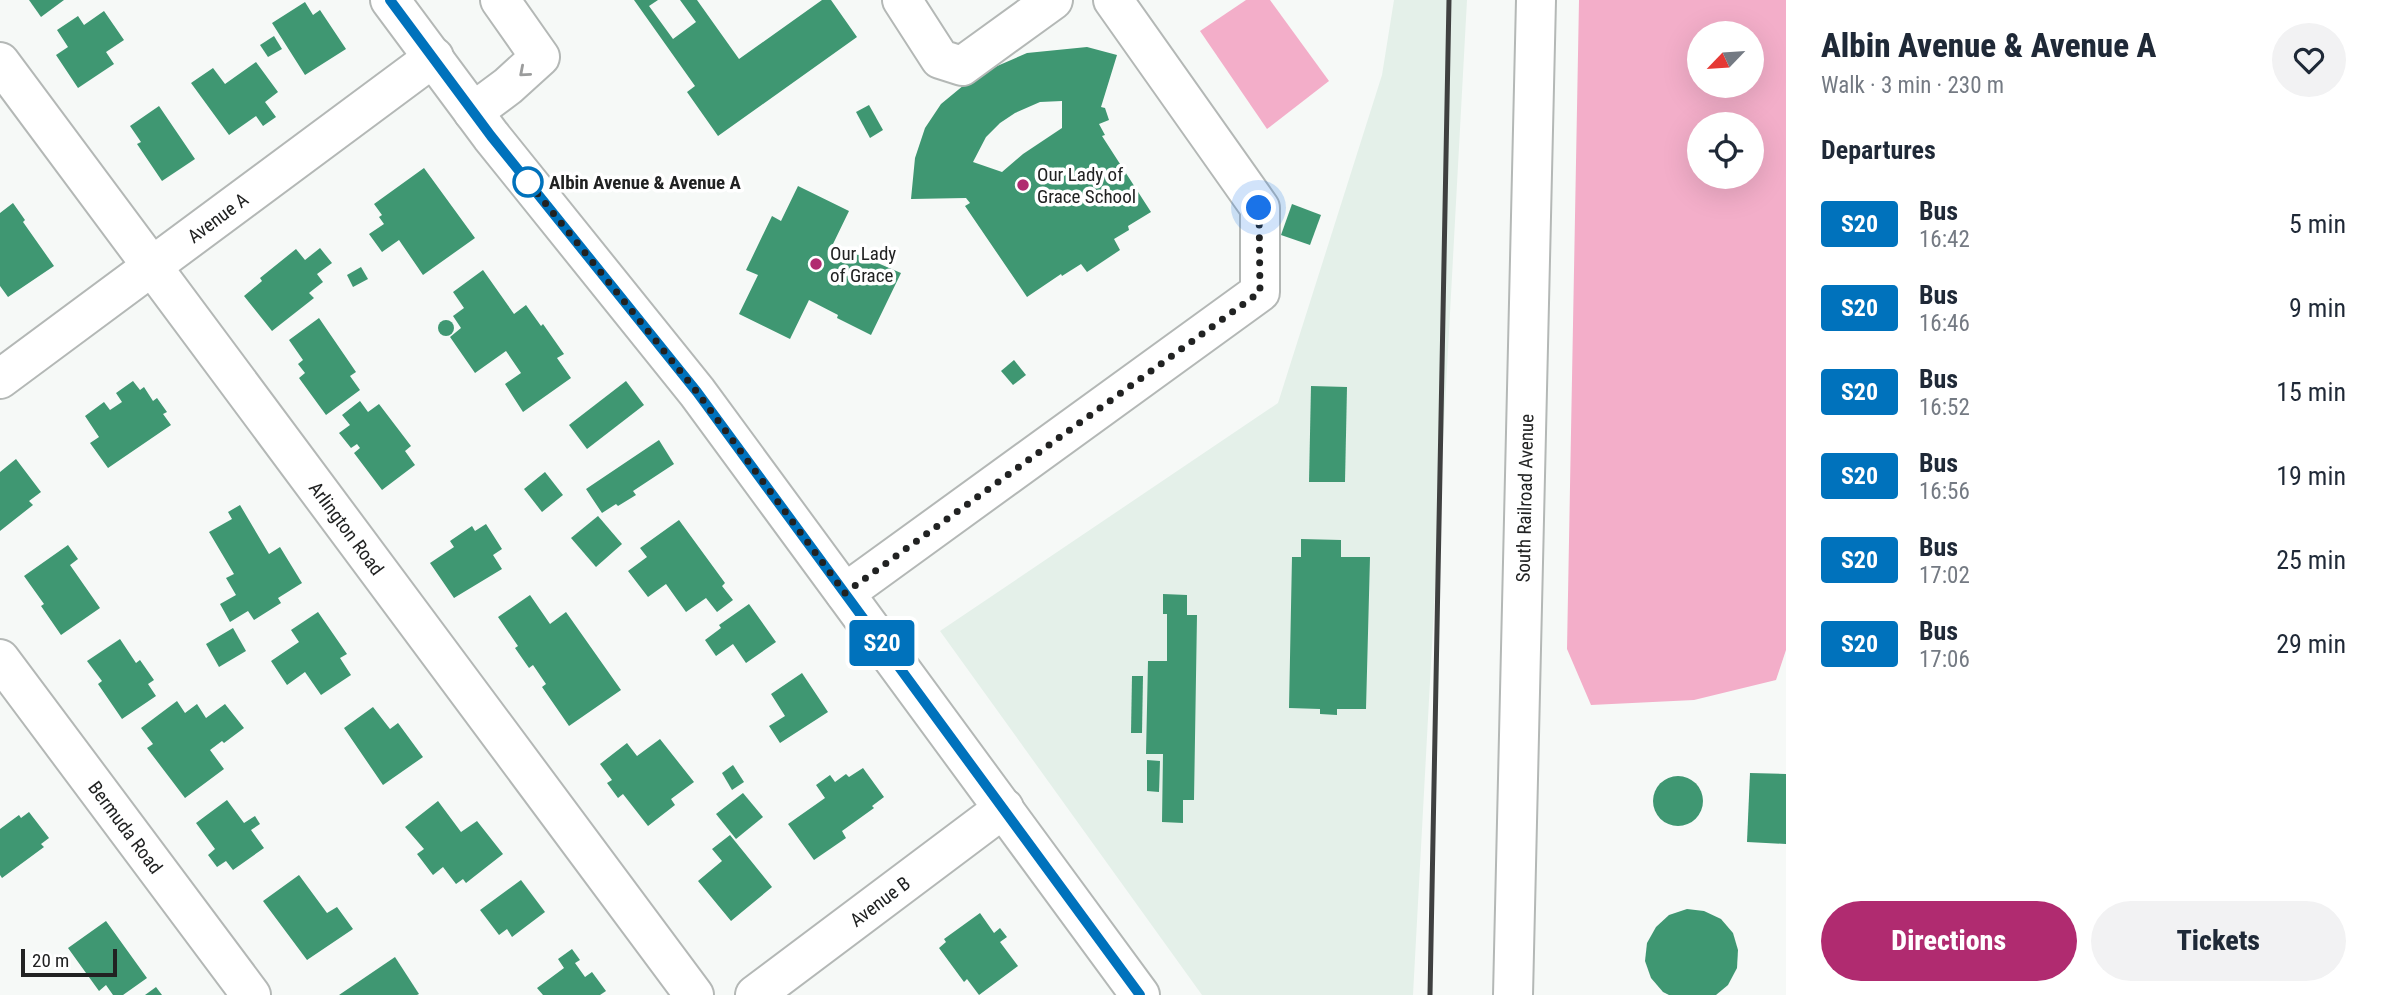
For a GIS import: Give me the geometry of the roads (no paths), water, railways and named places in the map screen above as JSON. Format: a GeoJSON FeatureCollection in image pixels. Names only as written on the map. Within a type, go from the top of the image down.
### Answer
{"type":"FeatureCollection","features":[{"type":"Feature","properties":{"kind":"street"},"geometry":{"type":"LineString","coordinates":[[390,0],[473,112],[697,392],[1140,995]]}},
{"type":"Feature","properties":{"kind":"street"},"geometry":{"type":"LineString","coordinates":[[473,112],[541,57],[500,0]]}},
{"type":"Feature","properties":{"kind":"street"},"geometry":{"type":"LineString","coordinates":[[902,0],[940,59],[962,66],[1053,0]]}},
{"type":"Feature","properties":{"kind":"street"},"geometry":{"type":"LineString","coordinates":[[845,593],[1260,292],[1259,208],[1113,0]]}},
{"type":"Feature","properties":{"kind":"street","name":"South Railroad Avenue"},"geometry":{"type":"LineString","coordinates":[[1513,995],[1536,0]]}},
{"type":"Feature","properties":{"kind":"street","name":"Avenue A"},"geometry":{"type":"LineString","coordinates":[[0,379],[434,57]]}},
{"type":"Feature","properties":{"kind":"street","name":"Arlington Road"},"geometry":{"type":"LineString","coordinates":[[0,62],[694,995]]}},
{"type":"Feature","properties":{"kind":"street","name":"Bermuda Road"},"geometry":{"type":"LineString","coordinates":[[0,659],[251,995]]}},
{"type":"Feature","properties":{"kind":"street","name":"Avenue B"},"geometry":{"type":"LineString","coordinates":[[755,995],[1004,808]]}},
{"type":"Feature","properties":{"kind":"railway"},"geometry":{"type":"LineString","coordinates":[[1430,995],[1449,0]]}},
{"type":"Feature","properties":{"kind":"place","name":"Albin Avenue & Avenue A"},"geometry":{"type":"Point","coordinates":[528,182]}},
{"type":"Feature","properties":{"kind":"place","name":"Our Lady of Grace School"},"geometry":{"type":"Point","coordinates":[1023,185]}},
{"type":"Feature","properties":{"kind":"place","name":"Our Lady of Grace"},"geometry":{"type":"Point","coordinates":[816,264]}}]}
